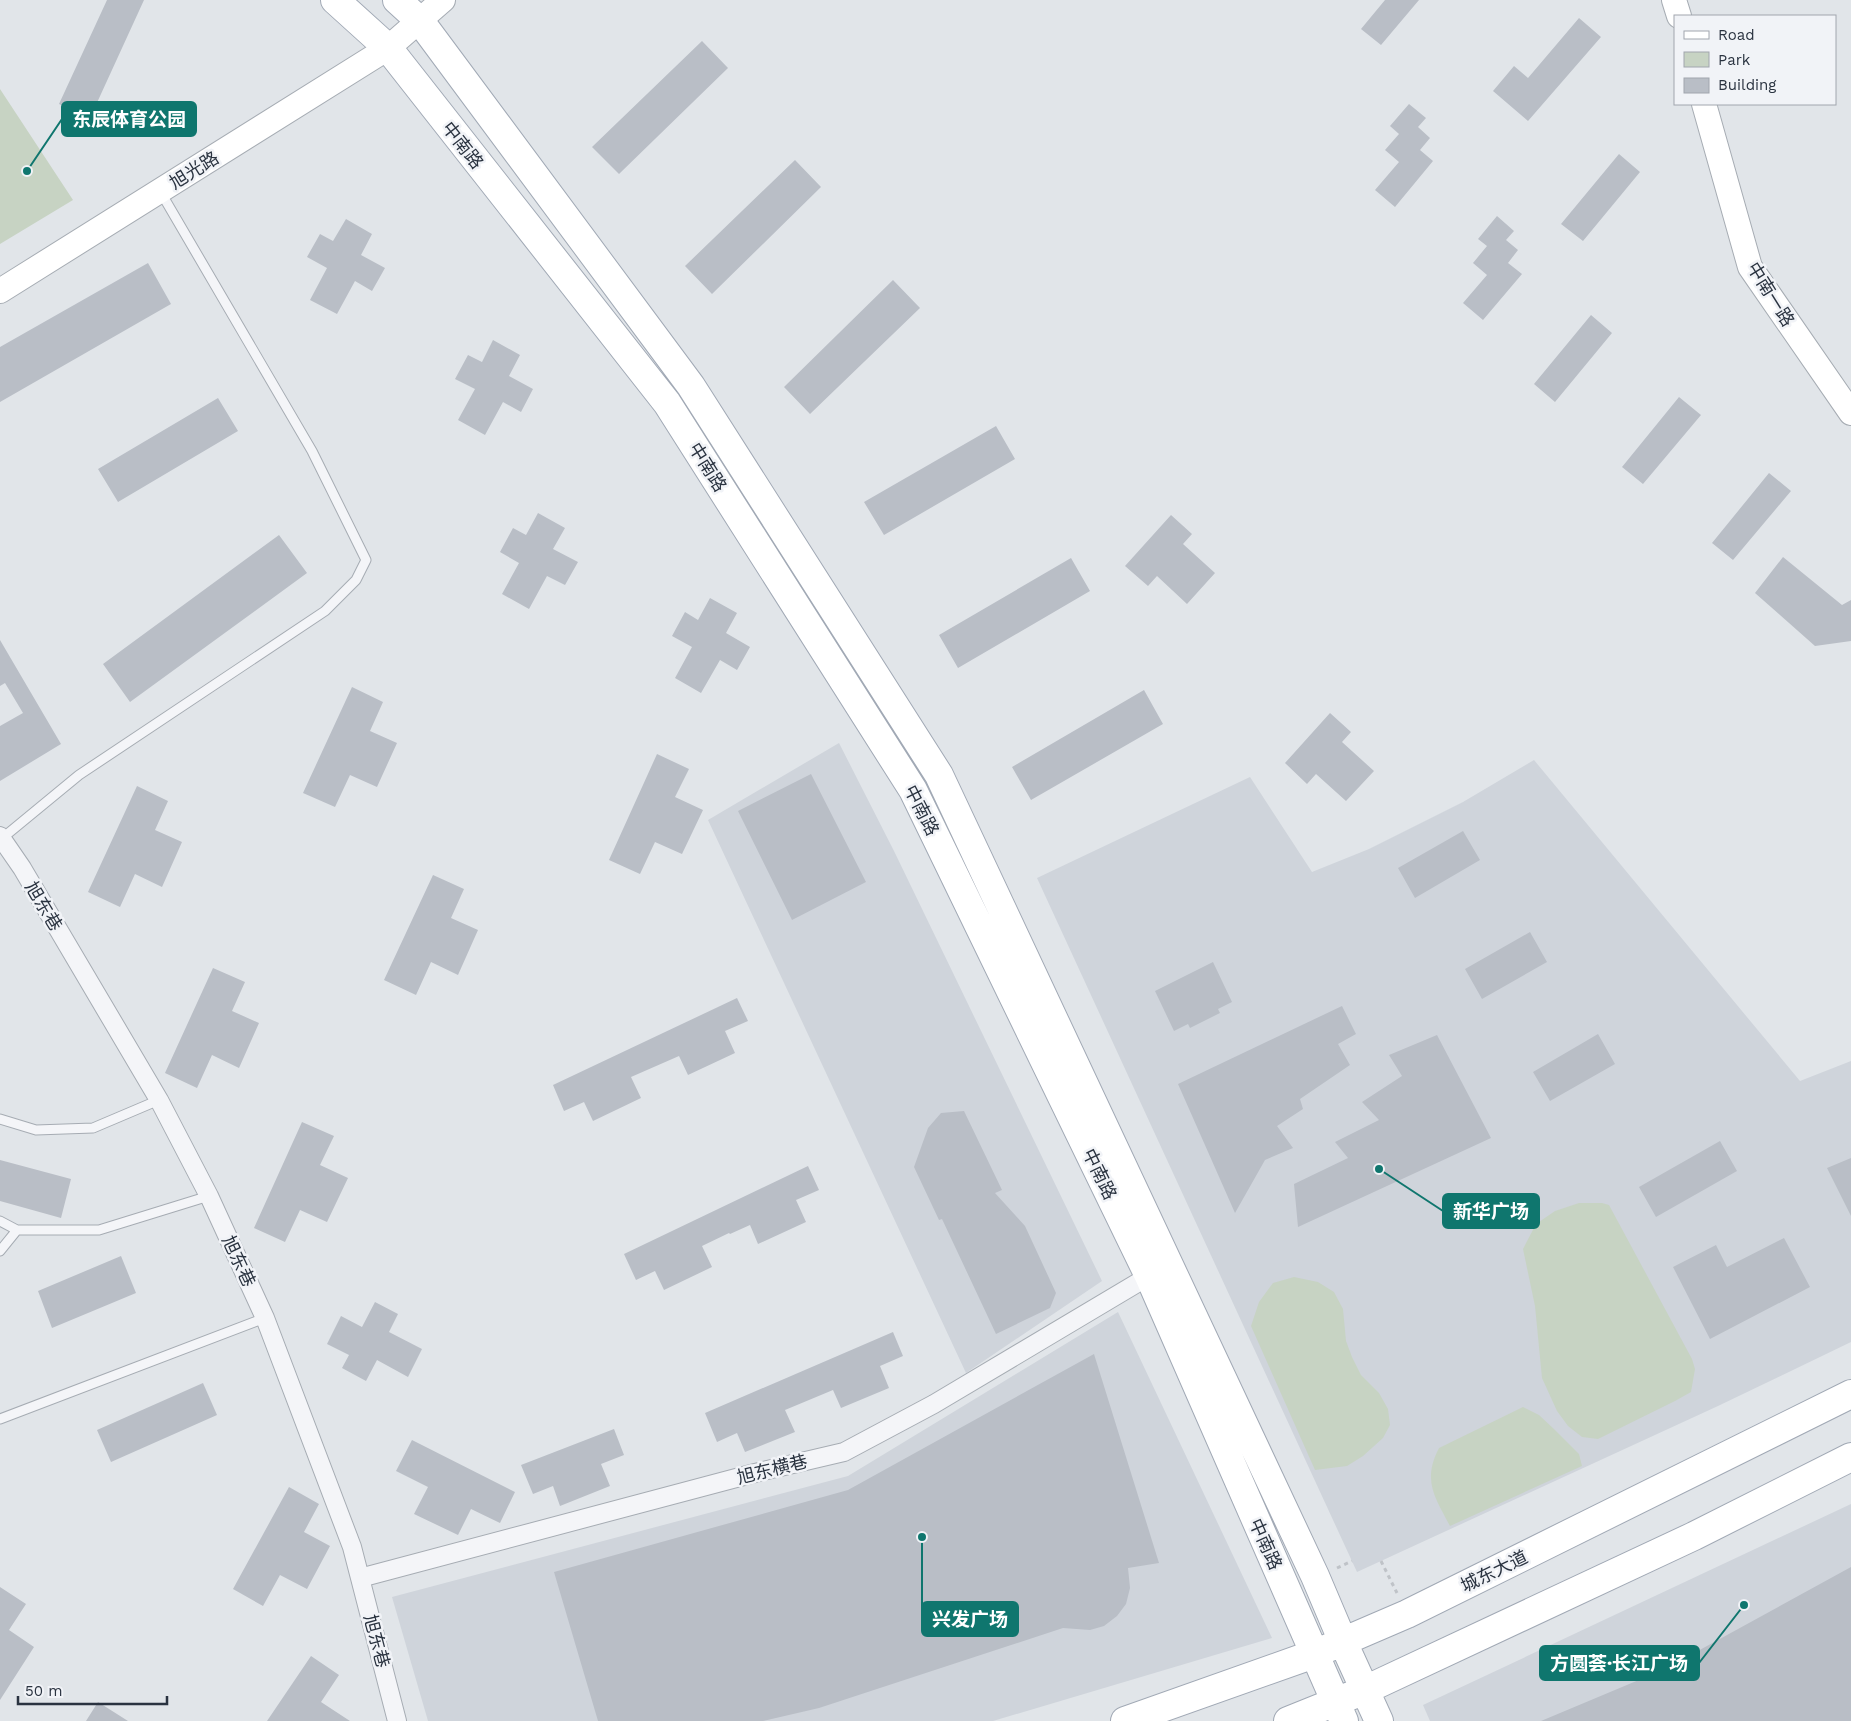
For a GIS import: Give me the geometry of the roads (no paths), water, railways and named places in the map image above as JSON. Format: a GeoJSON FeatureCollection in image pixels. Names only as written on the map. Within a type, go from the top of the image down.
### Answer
{"type":"FeatureCollection","features":[{"type":"Feature","properties":{"kind":"main road","name":"中南路"},"geometry":{"type":"LineString","coordinates":[[335,0],[388,48],[667,403],[913,790],[1149,1276],[1340,1712]]}},
{"type":"Feature","properties":{"kind":"main road","name":"中南路"},"geometry":{"type":"LineString","coordinates":[[397,0],[420,21],[691,386],[939,775],[1316,1576],[1343,1642],[1379,1721]]}},
{"type":"Feature","properties":{"kind":"main road","name":"城东大道"},"geometry":{"type":"LineString","coordinates":[[1125,1721],[1314,1654],[1408,1614],[1851,1394]]}},
{"type":"Feature","properties":{"kind":"main road"},"geometry":{"type":"LineString","coordinates":[[1288,1721],[1340,1712],[1364,1690],[1694,1536],[1851,1457]]}},
{"type":"Feature","properties":{"kind":"street","name":"旭光路"},"geometry":{"type":"LineString","coordinates":[[0,292],[388,48],[443,0]]}},
{"type":"Feature","properties":{"kind":"street"},"geometry":{"type":"LineString","coordinates":[[1674,0],[1679,15]]}},
{"type":"Feature","properties":{"kind":"street","name":"中南一路"},"geometry":{"type":"LineString","coordinates":[[1704,105],[1750,267],[1851,413]]}},
{"type":"Feature","properties":{"kind":"street","name":"旭东巷"},"geometry":{"type":"LineString","coordinates":[[1,839],[22,868],[159,1100],[209,1196],[265,1318],[352,1548],[398,1721]]}},
{"type":"Feature","properties":{"kind":"street","name":"旭东横巷"},"geometry":{"type":"LineString","coordinates":[[360,1578],[755,1473],[844,1452],[934,1404],[1149,1276]]}},
{"type":"Feature","properties":{"kind":"lane"},"geometry":{"type":"LineString","coordinates":[[1,839],[79,776],[325,611],[356,580],[366,560],[312,451],[160,191]]}},
{"type":"Feature","properties":{"kind":"lane"},"geometry":{"type":"LineString","coordinates":[[0,1119],[36,1130],[93,1128],[159,1100]]}},
{"type":"Feature","properties":{"kind":"lane"},"geometry":{"type":"LineString","coordinates":[[0,1222],[17,1230],[99,1230],[209,1196]]}},
{"type":"Feature","properties":{"kind":"lane"},"geometry":{"type":"LineString","coordinates":[[0,1251],[17,1230]]}},
{"type":"Feature","properties":{"kind":"lane"},"geometry":{"type":"LineString","coordinates":[[0,1419],[265,1318]]}},
{"type":"Feature","properties":{"kind":"place","name":"东辰体育公园"},"geometry":{"type":"Point","coordinates":[27,171]}},
{"type":"Feature","properties":{"kind":"place","name":"新华广场"},"geometry":{"type":"Point","coordinates":[1379,1169]}},
{"type":"Feature","properties":{"kind":"place","name":"兴发广场"},"geometry":{"type":"Point","coordinates":[922,1537]}},
{"type":"Feature","properties":{"kind":"place","name":"方圆荟·长江广场"},"geometry":{"type":"Point","coordinates":[1744,1605]}}]}
